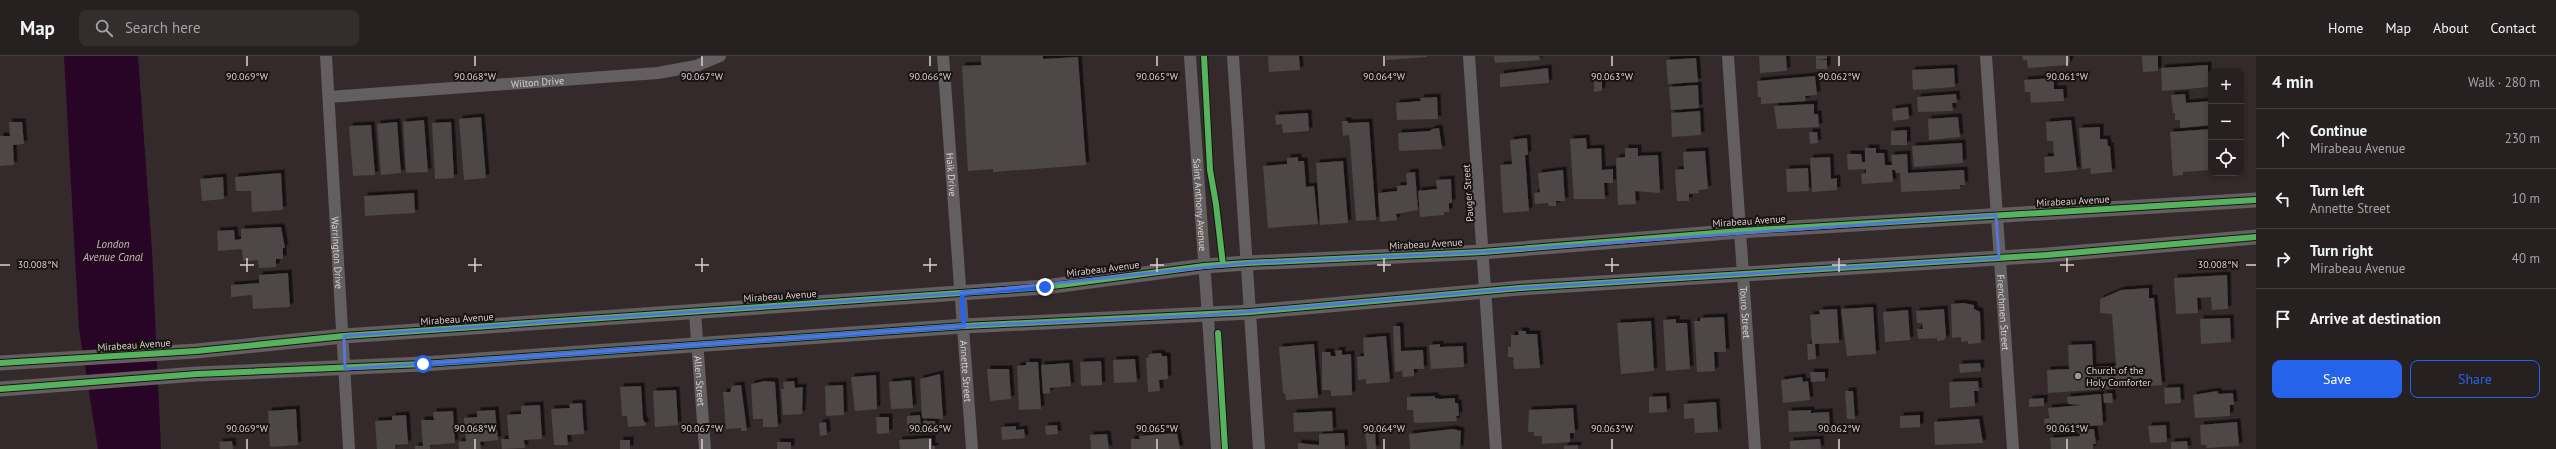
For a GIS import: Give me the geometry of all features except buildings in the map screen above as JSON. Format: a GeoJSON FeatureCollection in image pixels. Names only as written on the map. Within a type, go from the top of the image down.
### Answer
{"type":"FeatureCollection","features":[{"type":"Feature","properties":{"kind":"street","name":"Warrington Drive"},"geometry":{"type":"LineString","coordinates":[[326,56],[344,336],[349,449]]}},
{"type":"Feature","properties":{"kind":"street","name":"Wilton Drive"},"geometry":{"type":"LineString","coordinates":[[329,97],[658,73],[696,66],[720,56]]}},
{"type":"Feature","properties":{"kind":"street","name":"Haik Drive"},"geometry":{"type":"LineString","coordinates":[[944,56],[962,293]]}},
{"type":"Feature","properties":{"kind":"street","name":"Saint Anthony Avenue"},"geometry":{"type":"LineString","coordinates":[[1190,56],[1217,449]]}},
{"type":"Feature","properties":{"kind":"street"},"geometry":{"type":"LineString","coordinates":[[1233,56],[1259,449]]}},
{"type":"Feature","properties":{"kind":"street","name":"Pauger Street"},"geometry":{"type":"LineString","coordinates":[[1469,56],[1496,449]]}},
{"type":"Feature","properties":{"kind":"street","name":"Touro Street"},"geometry":{"type":"LineString","coordinates":[[1728,56],[1755,449]]}},
{"type":"Feature","properties":{"kind":"street","name":"Frenchmen Street"},"geometry":{"type":"LineString","coordinates":[[1986,56],[2013,449]]}},
{"type":"Feature","properties":{"kind":"street","name":"Mirabeau Avenue"},"geometry":{"type":"LineString","coordinates":[[0,363],[196,351],[344,336],[695,313],[1045,287],[1204,266],[1482,252],[1740,231],[2256,200]]}},
{"type":"Feature","properties":{"kind":"street"},"geometry":{"type":"LineString","coordinates":[[0,389],[46,384],[197,374],[345,369],[698,346],[964,326],[1208,315],[1485,291],[1743,273],[1999,258],[2256,236]]}},
{"type":"Feature","properties":{"kind":"street","name":"Annette Street"},"geometry":{"type":"LineString","coordinates":[[962,293],[972,449]]}},
{"type":"Feature","properties":{"kind":"street","name":"Allen Street"},"geometry":{"type":"LineString","coordinates":[[695,313],[705,449]]}},
{"type":"Feature","properties":{"kind":"highlighted area"},"geometry":{"type":"Polygon","coordinates":[[[1996,215],[1999,258],[1520,288],[1208,315],[964,326],[345,369],[344,336],[962,293],[1247,263],[1482,252],[1996,215]]]}},
{"type":"Feature","properties":{"kind":"water","name":"London Avenue Canal"},"geometry":{"type":"Polygon","coordinates":[[[64,56],[138,56],[152,250],[161,449],[98,449],[79,329],[64,56]]]}},
{"type":"Feature","properties":{"kind":"cycle path"},"geometry":{"type":"LineString","coordinates":[[1204,56],[1210,170],[1216,204],[1223,265]]}},
{"type":"Feature","properties":{"kind":"cycle path"},"geometry":{"type":"LineString","coordinates":[[0,363],[196,351],[344,336],[1045,287],[1204,266],[1482,252],[1740,231],[2256,200]]}},
{"type":"Feature","properties":{"kind":"cycle path"},"geometry":{"type":"LineString","coordinates":[[0,389],[197,374],[423,364],[964,326],[1250,312],[1520,288],[2047,255],[2256,237]]}},
{"type":"Feature","properties":{"kind":"cycle path"},"geometry":{"type":"LineString","coordinates":[[1218,333],[1225,449]]}},
{"type":"Feature","properties":{"kind":"place","name":"Church of the Holy Comforter"},"geometry":{"type":"Point","coordinates":[2078,376]}},
{"type":"Feature","properties":{"kind":"route"},"geometry":{"type":"LineString","coordinates":[[423,364],[698,346],[964,326],[962,293],[1045,287]]}}]}
